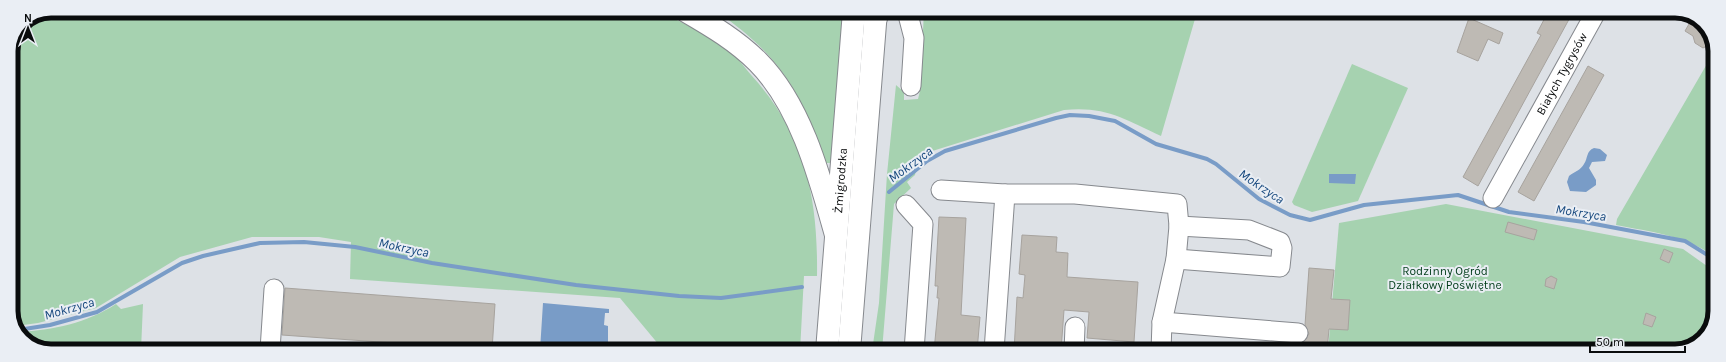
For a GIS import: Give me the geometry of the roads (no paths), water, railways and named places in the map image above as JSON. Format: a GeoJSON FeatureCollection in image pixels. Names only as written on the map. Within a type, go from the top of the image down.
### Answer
{"type":"FeatureCollection","features":[{"type":"Feature","properties":{"kind":"main road"},"geometry":{"type":"LineString","coordinates":[[698,18],[728,36],[758,62],[780,89],[805,139],[820,178],[836,235]]}},
{"type":"Feature","properties":{"kind":"main road","name":"Żmigrodzka"},"geometry":{"type":"LineString","coordinates":[[828,344],[853,18]]}},
{"type":"Feature","properties":{"kind":"main road","name":"Żmigrodzka"},"geometry":{"type":"LineString","coordinates":[[850,344],[876,18]]}},
{"type":"Feature","properties":{"kind":"street"},"geometry":{"type":"LineString","coordinates":[[909,18],[914,38],[911,86]]}},
{"type":"Feature","properties":{"kind":"street","name":"Białych Tygrysów"},"geometry":{"type":"LineString","coordinates":[[1493,198],[1593,18]]}},
{"type":"Feature","properties":{"kind":"street"},"geometry":{"type":"LineString","coordinates":[[941,190],[1005,194],[1075,194],[1177,204],[1179,226],[1176,260],[1162,322],[1161,344]]}},
{"type":"Feature","properties":{"kind":"street"},"geometry":{"type":"LineString","coordinates":[[994,344],[1005,194]]}},
{"type":"Feature","properties":{"kind":"street"},"geometry":{"type":"LineString","coordinates":[[906,205],[923,224],[914,344]]}},
{"type":"Feature","properties":{"kind":"street"},"geometry":{"type":"LineString","coordinates":[[1176,260],[1280,267],[1282,248],[1280,242],[1250,230],[1179,226]]}},
{"type":"Feature","properties":{"kind":"street"},"geometry":{"type":"LineString","coordinates":[[270,344],[274,289]]}},
{"type":"Feature","properties":{"kind":"street"},"geometry":{"type":"LineString","coordinates":[[1162,322],[1298,334]]}},
{"type":"Feature","properties":{"kind":"street"},"geometry":{"type":"LineString","coordinates":[[1074,344],[1075,327]]}},
{"type":"Feature","properties":{"kind":"water"},"geometry":{"type":"Polygon","coordinates":[[[1594,148],[1600,149],[1607,155],[1605,161],[1592,162],[1589,168],[1596,180],[1596,185],[1586,192],[1570,191],[1567,182],[1569,176],[1583,166],[1588,153],[1594,148]]]}},
{"type":"Feature","properties":{"kind":"water"},"geometry":{"type":"Polygon","coordinates":[[[1329,174],[1356,174],[1355,184],[1329,183],[1329,174]]]}},
{"type":"Feature","properties":{"kind":"water"},"geometry":{"type":"Polygon","coordinates":[[[543,303],[609,309],[609,313],[605,313],[604,325],[608,326],[608,344],[540,344],[543,303]]]}},
{"type":"Feature","properties":{"kind":"waterway","name":"Mokrzyca"},"geometry":{"type":"LineString","coordinates":[[889,192],[927,161],[945,151],[1056,118],[1070,115],[1089,116],[1115,121],[1156,144],[1207,159],[1216,164],[1259,199],[1290,215],[1310,220],[1364,205],[1458,195],[1509,212],[1584,222],[1685,241],[1708,255]]}},
{"type":"Feature","properties":{"kind":"waterway","name":"Mokrzyca"},"geometry":{"type":"LineString","coordinates":[[23,329],[50,325],[97,312],[182,263],[203,256],[260,243],[304,242],[355,247],[432,263],[576,285],[679,296],[721,298],[802,287]]}},
{"type":"Feature","properties":{"kind":"park label","name":"Rodzinny Ogród Działkowy Poświętne"},"geometry":{"type":"Point","coordinates":[1445,278]}}]}
